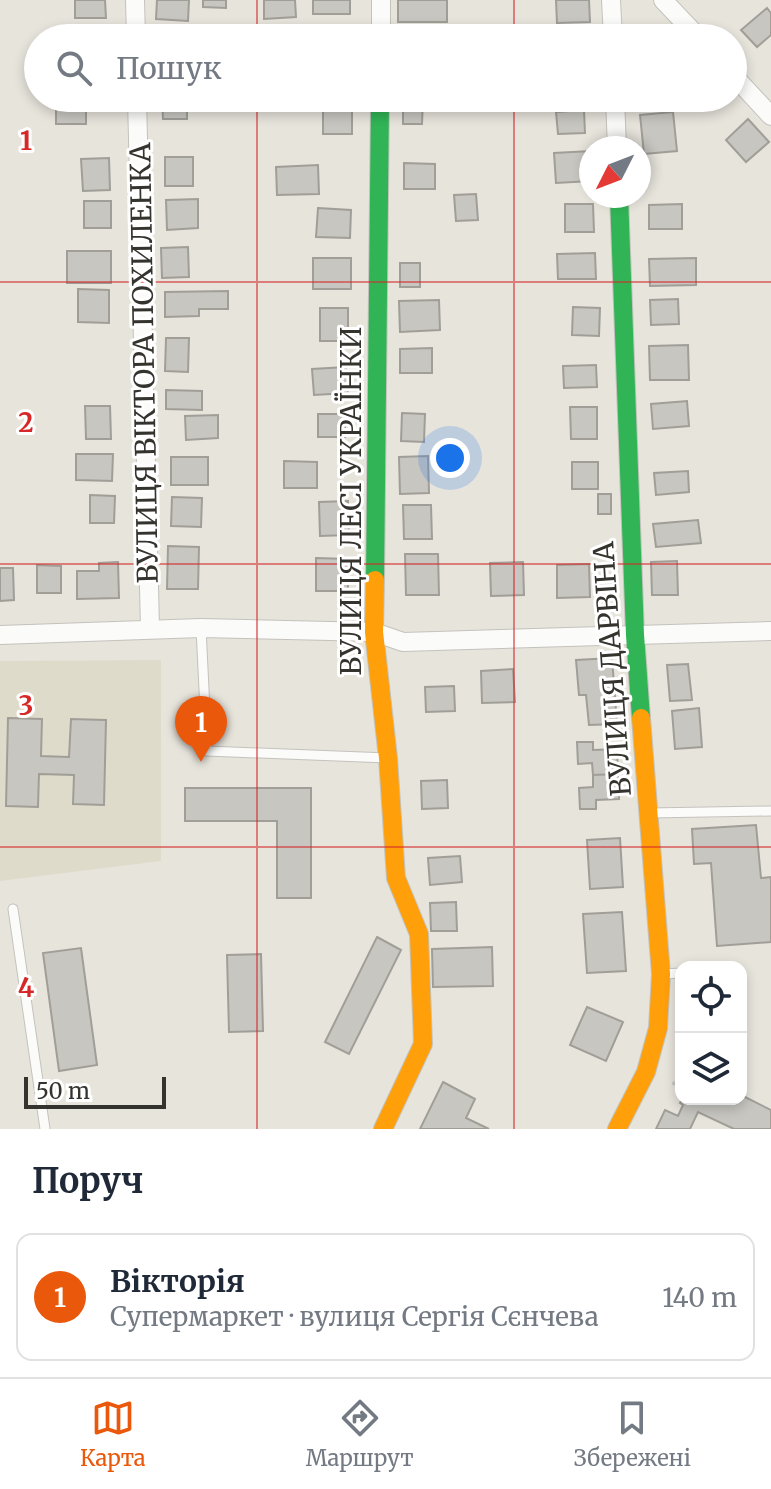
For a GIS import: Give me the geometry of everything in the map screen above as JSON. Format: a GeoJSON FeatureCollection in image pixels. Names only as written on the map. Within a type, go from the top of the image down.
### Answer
{"type":"FeatureCollection","features":[{"type":"Feature","properties":{"kind":"street"},"geometry":{"type":"LineString","coordinates":[[135,0],[136,24]]}},
{"type":"Feature","properties":{"kind":"street"},"geometry":{"type":"LineString","coordinates":[[381,0],[381,24]]}},
{"type":"Feature","properties":{"kind":"street"},"geometry":{"type":"LineString","coordinates":[[611,0],[612,24]]}},
{"type":"Feature","properties":{"kind":"street"},"geometry":{"type":"LineString","coordinates":[[663,0],[686,24]]}},
{"type":"Feature","properties":{"kind":"street"},"geometry":{"type":"LineString","coordinates":[[747,90],[771,116]]}},
{"type":"Feature","properties":{"kind":"street","name":"ВУЛИЦЯ ВІКТОРА ПОХИЛЕНКА"},"geometry":{"type":"LineString","coordinates":[[137,112],[150,628]]}},
{"type":"Feature","properties":{"kind":"street","name":"ВУЛИЦЯ ЛЕСІ УКРАЇНКИ"},"geometry":{"type":"LineString","coordinates":[[380,112],[374,632],[388,758],[396,878],[419,934],[423,1044],[383,1129]]}},
{"type":"Feature","properties":{"kind":"street"},"geometry":{"type":"LineString","coordinates":[[616,112],[617,136]]}},
{"type":"Feature","properties":{"kind":"street","name":"ВУЛИЦЯ ДАРВІНА"},"geometry":{"type":"LineString","coordinates":[[617,1129],[646,1072],[658,1028],[661,974],[635,635],[619,208]]}},
{"type":"Feature","properties":{"kind":"street"},"geometry":{"type":"LineString","coordinates":[[0,635],[201,628],[374,632],[403,642],[771,631]]}},
{"type":"Feature","properties":{"kind":"lane"},"geometry":{"type":"LineString","coordinates":[[201,628],[207,751],[388,758]]}},
{"type":"Feature","properties":{"kind":"lane"},"geometry":{"type":"LineString","coordinates":[[649,813],[771,811]]}},
{"type":"Feature","properties":{"kind":"lane"},"geometry":{"type":"LineString","coordinates":[[13,909],[45,1129]]}},
{"type":"Feature","properties":{"kind":"lane"},"geometry":{"type":"LineString","coordinates":[[661,974],[675,973]]}},
{"type":"Feature","properties":{"kind":"path"},"geometry":{"type":"LineString","coordinates":[[673,1085],[675,1081]]}},
{"type":"Feature","properties":{"kind":"shaded area"},"geometry":{"type":"Polygon","coordinates":[[[161,660],[161,861],[0,881],[0,661],[161,660]]]}},
{"type":"Feature","properties":{"kind":"building"},"geometry":{"type":"Polygon","coordinates":[[[75,0],[105,0],[106,18],[75,18],[75,0]]]}},
{"type":"Feature","properties":{"kind":"building"},"geometry":{"type":"Polygon","coordinates":[[[157,0],[189,0],[188,21],[156,19],[157,0]]]}},
{"type":"Feature","properties":{"kind":"building"},"geometry":{"type":"Polygon","coordinates":[[[203,0],[226,0],[226,8],[203,7],[203,0]]]}},
{"type":"Feature","properties":{"kind":"building"},"geometry":{"type":"Polygon","coordinates":[[[264,0],[295,0],[296,17],[264,19],[264,0]]]}},
{"type":"Feature","properties":{"kind":"building"},"geometry":{"type":"Polygon","coordinates":[[[313,0],[350,0],[350,14],[313,14],[313,0]]]}},
{"type":"Feature","properties":{"kind":"building"},"geometry":{"type":"Polygon","coordinates":[[[398,0],[447,0],[447,22],[398,22],[398,0]]]}},
{"type":"Feature","properties":{"kind":"building"},"geometry":{"type":"Polygon","coordinates":[[[556,0],[589,0],[590,22],[557,23],[556,0]]]}},
{"type":"Feature","properties":{"kind":"building"},"geometry":{"type":"Polygon","coordinates":[[[767,8],[771,13],[771,35],[757,47],[747,36],[747,25],[767,8]]]}},
{"type":"Feature","properties":{"kind":"building"},"geometry":{"type":"Polygon","coordinates":[[[56,112],[86,112],[86,124],[56,124],[56,112]]]}},
{"type":"Feature","properties":{"kind":"building"},"geometry":{"type":"Polygon","coordinates":[[[163,112],[187,112],[187,119],[163,119],[163,112]]]}},
{"type":"Feature","properties":{"kind":"building"},"geometry":{"type":"Polygon","coordinates":[[[323,112],[352,112],[352,134],[323,134],[323,112]]]}},
{"type":"Feature","properties":{"kind":"building"},"geometry":{"type":"Polygon","coordinates":[[[403,112],[422,112],[422,124],[403,124],[403,112]]]}},
{"type":"Feature","properties":{"kind":"building"},"geometry":{"type":"Polygon","coordinates":[[[556,112],[584,112],[585,133],[558,134],[556,112]]]}},
{"type":"Feature","properties":{"kind":"building"},"geometry":{"type":"Polygon","coordinates":[[[673,112],[677,151],[651,153],[651,136],[642,136],[640,115],[673,112]]]}},
{"type":"Feature","properties":{"kind":"building"},"geometry":{"type":"Polygon","coordinates":[[[748,119],[769,142],[746,162],[726,140],[748,119]]]}},
{"type":"Feature","properties":{"kind":"building"},"geometry":{"type":"Polygon","coordinates":[[[579,152],[579,182],[556,183],[554,153],[579,152]]]}},
{"type":"Feature","properties":{"kind":"building"},"geometry":{"type":"Polygon","coordinates":[[[165,157],[193,157],[193,186],[165,186],[165,157]]]}},
{"type":"Feature","properties":{"kind":"building"},"geometry":{"type":"Polygon","coordinates":[[[109,158],[110,190],[83,191],[81,159],[109,158]]]}},
{"type":"Feature","properties":{"kind":"building"},"geometry":{"type":"Polygon","coordinates":[[[404,163],[435,164],[435,189],[404,189],[404,163]]]}},
{"type":"Feature","properties":{"kind":"building"},"geometry":{"type":"Polygon","coordinates":[[[318,165],[319,194],[277,195],[276,167],[318,165]]]}},
{"type":"Feature","properties":{"kind":"building"},"geometry":{"type":"Polygon","coordinates":[[[476,194],[478,220],[456,221],[454,195],[476,194]]]}},
{"type":"Feature","properties":{"kind":"building"},"geometry":{"type":"Polygon","coordinates":[[[198,199],[198,228],[167,230],[166,200],[198,199]]]}},
{"type":"Feature","properties":{"kind":"building"},"geometry":{"type":"Polygon","coordinates":[[[84,201],[111,201],[111,228],[84,228],[84,201]]]}},
{"type":"Feature","properties":{"kind":"building"},"geometry":{"type":"Polygon","coordinates":[[[565,204],[593,208],[594,232],[565,232],[565,204]]]}},
{"type":"Feature","properties":{"kind":"building"},"geometry":{"type":"Polygon","coordinates":[[[682,204],[682,229],[649,229],[651,205],[682,204]]]}},
{"type":"Feature","properties":{"kind":"building"},"geometry":{"type":"Polygon","coordinates":[[[318,208],[351,210],[350,238],[316,237],[318,208]]]}},
{"type":"Feature","properties":{"kind":"building"},"geometry":{"type":"Polygon","coordinates":[[[188,247],[189,277],[162,278],[161,248],[188,247]]]}},
{"type":"Feature","properties":{"kind":"building"},"geometry":{"type":"Polygon","coordinates":[[[67,251],[111,251],[111,283],[67,283],[67,251]]]}},
{"type":"Feature","properties":{"kind":"building"},"geometry":{"type":"Polygon","coordinates":[[[595,253],[596,279],[558,279],[557,254],[595,253]]]}},
{"type":"Feature","properties":{"kind":"building"},"geometry":{"type":"Polygon","coordinates":[[[313,258],[351,258],[351,289],[313,289],[313,258]]]}},
{"type":"Feature","properties":{"kind":"building"},"geometry":{"type":"Polygon","coordinates":[[[696,258],[696,285],[650,286],[649,259],[696,258]]]}},
{"type":"Feature","properties":{"kind":"building"},"geometry":{"type":"Polygon","coordinates":[[[400,263],[420,263],[420,287],[400,287],[400,263]]]}},
{"type":"Feature","properties":{"kind":"building"},"geometry":{"type":"Polygon","coordinates":[[[78,289],[109,290],[109,323],[78,322],[78,289]]]}},
{"type":"Feature","properties":{"kind":"building"},"geometry":{"type":"Polygon","coordinates":[[[228,291],[228,309],[199,309],[199,316],[165,317],[165,292],[228,291]]]}},
{"type":"Feature","properties":{"kind":"building"},"geometry":{"type":"Polygon","coordinates":[[[678,299],[679,324],[651,325],[650,300],[678,299]]]}},
{"type":"Feature","properties":{"kind":"building"},"geometry":{"type":"Polygon","coordinates":[[[439,300],[440,330],[400,332],[399,301],[439,300]]]}},
{"type":"Feature","properties":{"kind":"building"},"geometry":{"type":"Polygon","coordinates":[[[573,307],[600,308],[599,336],[572,335],[573,307]]]}},
{"type":"Feature","properties":{"kind":"building"},"geometry":{"type":"Polygon","coordinates":[[[320,308],[348,308],[348,341],[320,341],[320,308]]]}},
{"type":"Feature","properties":{"kind":"building"},"geometry":{"type":"Polygon","coordinates":[[[166,338],[189,338],[188,372],[165,371],[166,338]]]}},
{"type":"Feature","properties":{"kind":"building"},"geometry":{"type":"Polygon","coordinates":[[[688,345],[689,380],[650,380],[649,346],[688,345]]]}},
{"type":"Feature","properties":{"kind":"building"},"geometry":{"type":"Polygon","coordinates":[[[432,348],[432,373],[400,373],[400,349],[432,348]]]}},
{"type":"Feature","properties":{"kind":"building"},"geometry":{"type":"Polygon","coordinates":[[[596,365],[597,387],[564,388],[563,366],[596,365]]]}},
{"type":"Feature","properties":{"kind":"building"},"geometry":{"type":"Polygon","coordinates":[[[346,367],[348,393],[314,395],[312,369],[346,367]]]}},
{"type":"Feature","properties":{"kind":"building"},"geometry":{"type":"Polygon","coordinates":[[[166,390],[202,391],[202,410],[166,409],[166,390]]]}},
{"type":"Feature","properties":{"kind":"building"},"geometry":{"type":"Polygon","coordinates":[[[687,401],[689,426],[653,429],[651,404],[687,401]]]}},
{"type":"Feature","properties":{"kind":"building"},"geometry":{"type":"Polygon","coordinates":[[[85,406],[110,406],[111,439],[86,439],[85,406]]]}},
{"type":"Feature","properties":{"kind":"building"},"geometry":{"type":"Polygon","coordinates":[[[570,407],[597,407],[597,439],[571,439],[570,407]]]}},
{"type":"Feature","properties":{"kind":"building"},"geometry":{"type":"Polygon","coordinates":[[[402,413],[425,414],[424,442],[401,441],[402,413]]]}},
{"type":"Feature","properties":{"kind":"building"},"geometry":{"type":"Polygon","coordinates":[[[318,414],[345,414],[345,437],[318,437],[318,414]]]}},
{"type":"Feature","properties":{"kind":"building"},"geometry":{"type":"Polygon","coordinates":[[[218,415],[218,438],[186,440],[185,416],[218,415]]]}},
{"type":"Feature","properties":{"kind":"building"},"geometry":{"type":"Polygon","coordinates":[[[76,454],[113,454],[112,481],[76,480],[76,454]]]}},
{"type":"Feature","properties":{"kind":"building"},"geometry":{"type":"Polygon","coordinates":[[[428,456],[429,493],[400,494],[399,457],[428,456]]]}},
{"type":"Feature","properties":{"kind":"building"},"geometry":{"type":"Polygon","coordinates":[[[171,457],[208,457],[208,485],[171,485],[171,457]]]}},
{"type":"Feature","properties":{"kind":"building"},"geometry":{"type":"Polygon","coordinates":[[[284,461],[317,462],[317,488],[284,488],[284,461]]]}},
{"type":"Feature","properties":{"kind":"building"},"geometry":{"type":"Polygon","coordinates":[[[572,462],[598,462],[598,489],[572,489],[572,462]]]}},
{"type":"Feature","properties":{"kind":"building"},"geometry":{"type":"Polygon","coordinates":[[[688,471],[689,492],[656,495],[654,473],[688,471]]]}},
{"type":"Feature","properties":{"kind":"building"},"geometry":{"type":"Polygon","coordinates":[[[598,494],[611,494],[611,514],[598,514],[598,494]]]}},
{"type":"Feature","properties":{"kind":"building"},"geometry":{"type":"Polygon","coordinates":[[[90,495],[115,496],[114,523],[90,523],[90,495]]]}},
{"type":"Feature","properties":{"kind":"building"},"geometry":{"type":"Polygon","coordinates":[[[172,497],[202,498],[201,527],[171,526],[172,497]]]}},
{"type":"Feature","properties":{"kind":"building"},"geometry":{"type":"Polygon","coordinates":[[[348,501],[349,535],[320,536],[319,502],[348,501]]]}},
{"type":"Feature","properties":{"kind":"building"},"geometry":{"type":"Polygon","coordinates":[[[403,505],[431,505],[432,539],[404,539],[403,505]]]}},
{"type":"Feature","properties":{"kind":"building"},"geometry":{"type":"Polygon","coordinates":[[[698,520],[701,543],[656,547],[653,524],[698,520]]]}},
{"type":"Feature","properties":{"kind":"building"},"geometry":{"type":"Polygon","coordinates":[[[168,546],[199,547],[198,589],[167,589],[168,546]]]}},
{"type":"Feature","properties":{"kind":"building"},"geometry":{"type":"Polygon","coordinates":[[[405,554],[438,554],[439,595],[406,595],[405,554]]]}},
{"type":"Feature","properties":{"kind":"building"},"geometry":{"type":"Polygon","coordinates":[[[316,558],[348,559],[348,591],[316,591],[316,558]]]}},
{"type":"Feature","properties":{"kind":"building"},"geometry":{"type":"Polygon","coordinates":[[[677,561],[678,595],[652,595],[651,562],[677,561]]]}},
{"type":"Feature","properties":{"kind":"building"},"geometry":{"type":"Polygon","coordinates":[[[118,562],[119,598],[77,599],[77,571],[99,571],[99,563],[118,562]]]}},
{"type":"Feature","properties":{"kind":"building"},"geometry":{"type":"Polygon","coordinates":[[[523,562],[524,595],[491,596],[490,563],[523,562]]]}},
{"type":"Feature","properties":{"kind":"building"},"geometry":{"type":"Polygon","coordinates":[[[589,564],[590,597],[557,598],[557,565],[589,564]]]}},
{"type":"Feature","properties":{"kind":"building"},"geometry":{"type":"Polygon","coordinates":[[[37,565],[61,566],[61,593],[37,593],[37,565]]]}},
{"type":"Feature","properties":{"kind":"building"},"geometry":{"type":"Polygon","coordinates":[[[0,568],[13,568],[14,600],[0,601],[0,568]]]}},
{"type":"Feature","properties":{"kind":"building"},"geometry":{"type":"Polygon","coordinates":[[[612,658],[617,724],[589,725],[586,695],[579,695],[576,660],[612,658]]]}},
{"type":"Feature","properties":{"kind":"building"},"geometry":{"type":"Polygon","coordinates":[[[688,664],[692,700],[670,701],[667,665],[688,664]]]}},
{"type":"Feature","properties":{"kind":"building"},"geometry":{"type":"Polygon","coordinates":[[[513,669],[515,702],[482,703],[481,671],[513,669]]]}},
{"type":"Feature","properties":{"kind":"building"},"geometry":{"type":"Polygon","coordinates":[[[454,686],[455,711],[426,712],[425,687],[454,686]]]}},
{"type":"Feature","properties":{"kind":"building"},"geometry":{"type":"Polygon","coordinates":[[[699,708],[702,747],[675,749],[672,711],[699,708]]]}},
{"type":"Feature","properties":{"kind":"building"},"geometry":{"type":"Polygon","coordinates":[[[8,718],[42,719],[41,756],[69,757],[71,719],[106,720],[104,805],[73,804],[74,775],[39,774],[38,807],[6,806],[8,718]]]}},
{"type":"Feature","properties":{"kind":"building"},"geometry":{"type":"Polygon","coordinates":[[[577,742],[593,742],[593,750],[617,749],[618,774],[593,775],[592,763],[578,764],[577,742]]]}},
{"type":"Feature","properties":{"kind":"building"},"geometry":{"type":"Polygon","coordinates":[[[618,774],[619,799],[596,800],[596,809],[580,809],[579,788],[593,787],[593,775],[618,774]]]}},
{"type":"Feature","properties":{"kind":"building"},"geometry":{"type":"Polygon","coordinates":[[[447,780],[448,808],[422,809],[421,781],[447,780]]]}},
{"type":"Feature","properties":{"kind":"building"},"geometry":{"type":"Polygon","coordinates":[[[185,788],[311,788],[311,898],[277,898],[277,821],[185,821],[185,788]]]}},
{"type":"Feature","properties":{"kind":"building"},"geometry":{"type":"Polygon","coordinates":[[[756,825],[761,878],[771,877],[771,942],[717,946],[711,863],[694,864],[692,829],[756,825]]]}},
{"type":"Feature","properties":{"kind":"building"},"geometry":{"type":"Polygon","coordinates":[[[620,838],[623,887],[590,889],[587,840],[620,838]]]}},
{"type":"Feature","properties":{"kind":"building"},"geometry":{"type":"Polygon","coordinates":[[[460,856],[462,882],[430,885],[428,858],[460,856]]]}},
{"type":"Feature","properties":{"kind":"building"},"geometry":{"type":"Polygon","coordinates":[[[456,902],[457,931],[431,931],[430,903],[456,902]]]}},
{"type":"Feature","properties":{"kind":"building"},"geometry":{"type":"Polygon","coordinates":[[[622,912],[626,971],[587,973],[583,914],[622,912]]]}},
{"type":"Feature","properties":{"kind":"building"},"geometry":{"type":"Polygon","coordinates":[[[377,937],[401,950],[349,1054],[325,1042],[377,937]]]}},
{"type":"Feature","properties":{"kind":"building"},"geometry":{"type":"Polygon","coordinates":[[[492,947],[493,986],[433,987],[432,949],[492,947]]]}},
{"type":"Feature","properties":{"kind":"building"},"geometry":{"type":"Polygon","coordinates":[[[81,948],[97,1065],[59,1071],[43,953],[81,948]]]}},
{"type":"Feature","properties":{"kind":"building"},"geometry":{"type":"Polygon","coordinates":[[[261,954],[263,1031],[229,1032],[227,955],[261,954]]]}},
{"type":"Feature","properties":{"kind":"building"},"geometry":{"type":"Polygon","coordinates":[[[587,1007],[623,1022],[606,1061],[570,1045],[587,1007]]]}},
{"type":"Feature","properties":{"kind":"building"},"geometry":{"type":"Polygon","coordinates":[[[443,1082],[475,1099],[466,1118],[489,1129],[420,1129],[443,1082]]]}},
{"type":"Feature","properties":{"kind":"building"},"geometry":{"type":"Polygon","coordinates":[[[747,1098],[771,1110],[771,1129],[734,1129],[698,1112],[690,1129],[656,1129],[665,1110],[678,1116],[683,1105],[747,1105],[747,1098]]]}},
{"type":"Feature","properties":{"kind":"traffic: fast"},"geometry":{"type":"LineString","coordinates":[[375,580],[380,112]]}},
{"type":"Feature","properties":{"kind":"traffic: fast"},"geometry":{"type":"LineString","coordinates":[[619,208],[635,635],[641,718]]}},
{"type":"Feature","properties":{"kind":"traffic: slow"},"geometry":{"type":"LineString","coordinates":[[375,580],[374,632],[388,758],[396,878],[419,934],[423,1044],[383,1129]]}},
{"type":"Feature","properties":{"kind":"traffic: slow"},"geometry":{"type":"LineString","coordinates":[[617,1129],[646,1072],[658,1028],[661,974],[641,718]]}},
{"type":"Feature","properties":{"kind":"place","name":"Вікторія"},"geometry":{"type":"Point","coordinates":[201,762]}}]}
